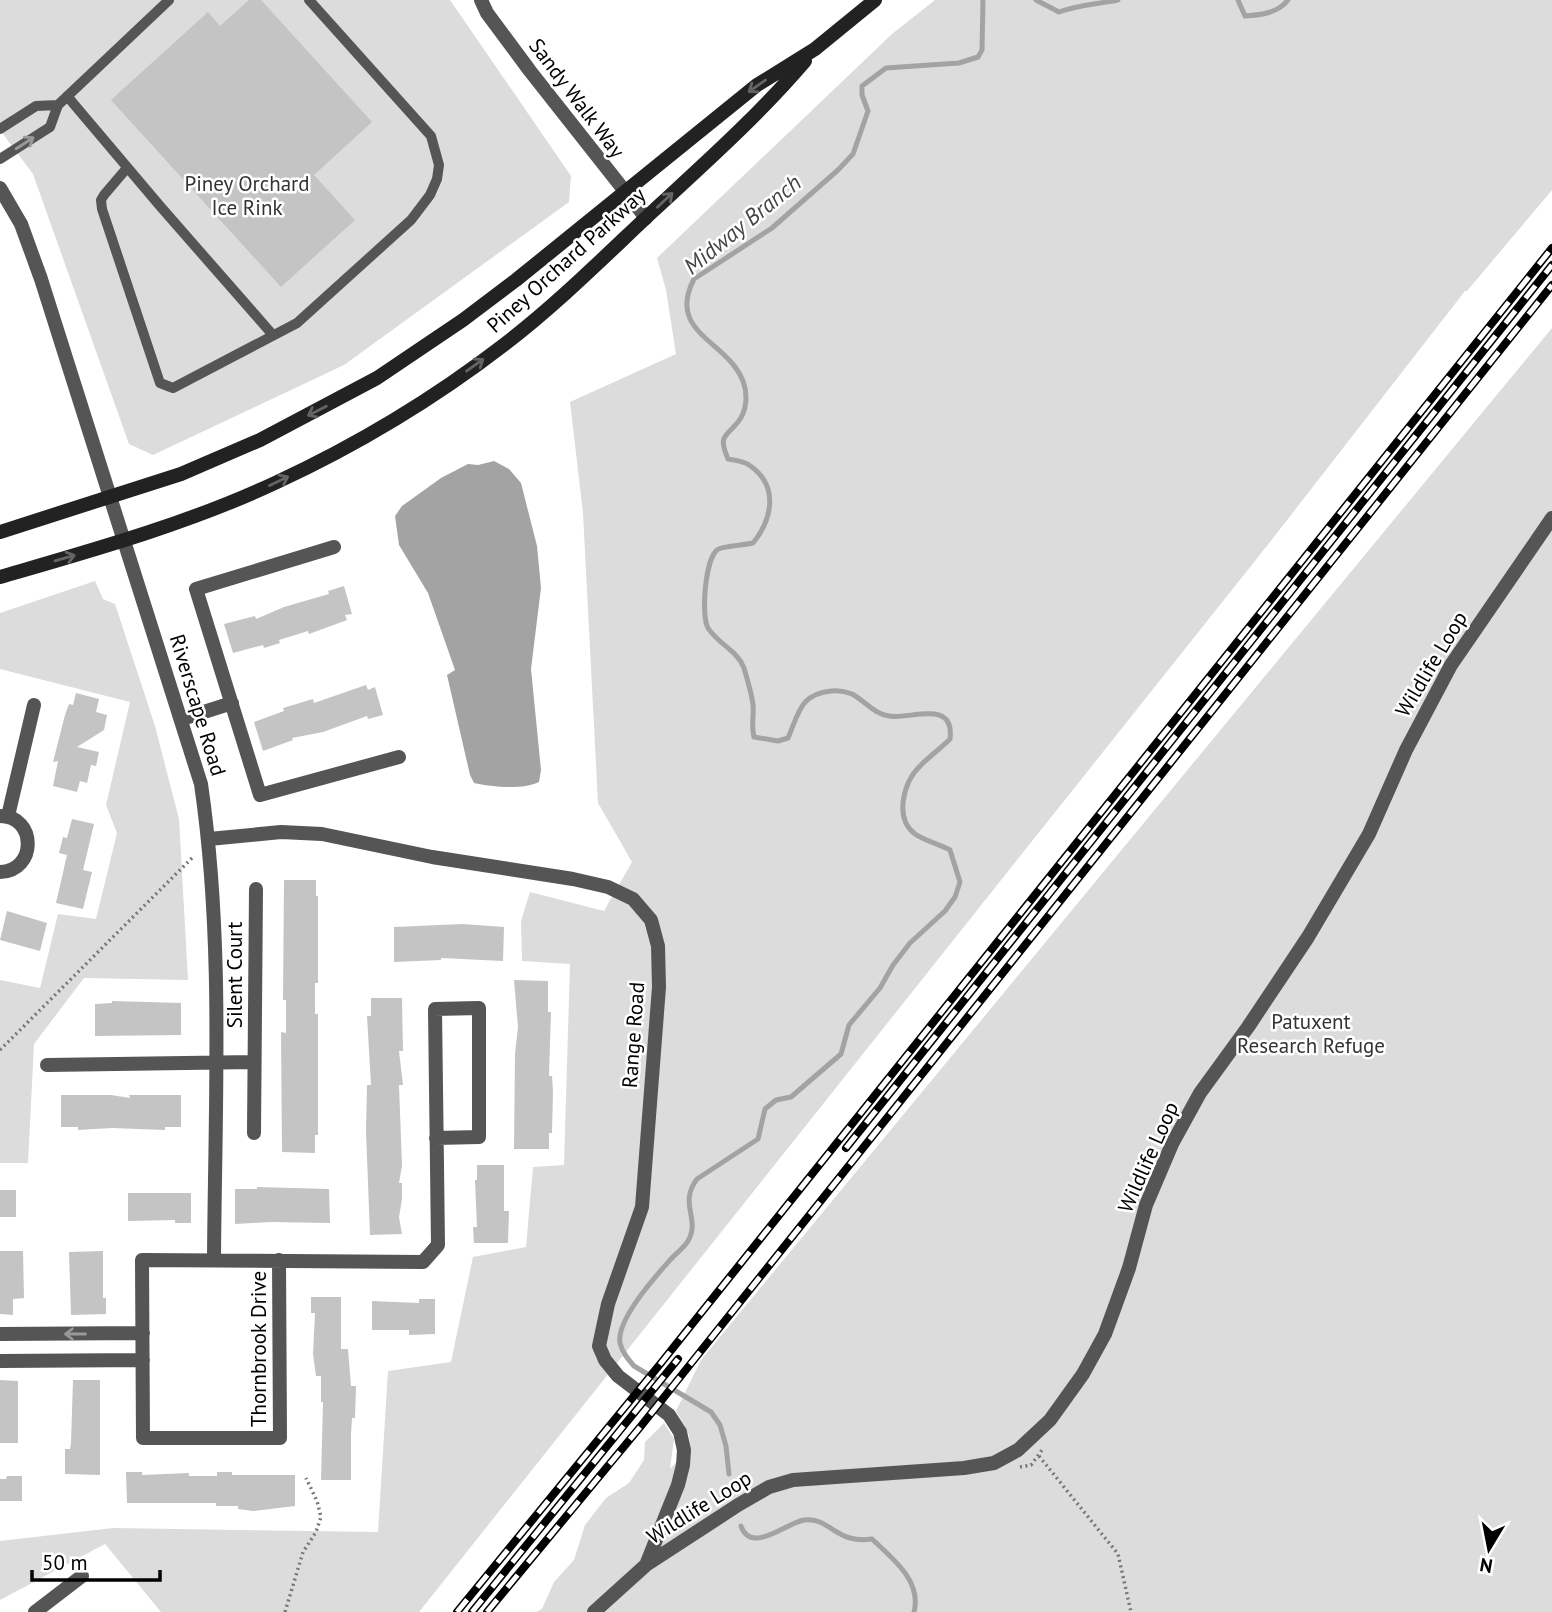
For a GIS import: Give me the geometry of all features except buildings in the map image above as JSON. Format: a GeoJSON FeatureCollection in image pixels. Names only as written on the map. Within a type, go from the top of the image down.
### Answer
{"type":"FeatureCollection","features":[{"type":"Feature","properties":{"kind":"street","name":"Sandy Walk Way"},"geometry":{"type":"LineString","coordinates":[[481,0],[487,13],[530,72],[646,218]]}},
{"type":"Feature","properties":{"kind":"street","name":"Piney Orchard Parkway"},"geometry":{"type":"LineString","coordinates":[[0,532],[181,474],[260,440],[377,378],[463,320],[757,85],[815,50],[875,0]]}},
{"type":"Feature","properties":{"kind":"street","name":"Piney Orchard Parkway"},"geometry":{"type":"LineString","coordinates":[[0,577],[197,516],[275,483],[354,443],[443,388],[505,344],[567,292],[769,103],[815,50]]}},
{"type":"Feature","properties":{"kind":"street","name":"Riverscape Road"},"geometry":{"type":"LineString","coordinates":[[0,188],[21,223],[41,279],[201,784],[209,839],[215,954],[215,1260]]}},
{"type":"Feature","properties":{"kind":"street","name":"Wildlife Loop"},"geometry":{"type":"LineString","coordinates":[[594,1612],[646,1566],[769,1487],[793,1480],[964,1468],[994,1463],[1018,1450],[1050,1420],[1083,1374],[1105,1334],[1129,1268],[1146,1205],[1172,1144],[1200,1093],[1308,937],[1369,834],[1406,750],[1451,666],[1552,518]]}},
{"type":"Feature","properties":{"kind":"street"},"geometry":{"type":"LineString","coordinates":[[334,547],[196,589],[260,795],[399,757]]}},
{"type":"Feature","properties":{"kind":"street"},"geometry":{"type":"LineString","coordinates":[[182,719],[232,704]]}},
{"type":"Feature","properties":{"kind":"street"},"geometry":{"type":"LineString","coordinates":[[0,872],[17,867],[28,850],[24,827],[4,816],[34,705]]}},
{"type":"Feature","properties":{"kind":"street","name":"Range Road"},"geometry":{"type":"LineString","coordinates":[[209,839],[281,832],[322,834],[432,857],[573,879],[608,887],[633,898],[651,920],[658,946],[659,986],[642,1206],[608,1304],[599,1346],[605,1360],[618,1376],[669,1415],[680,1432],[682,1441],[683,1465],[678,1485],[646,1566]]}},
{"type":"Feature","properties":{"kind":"street","name":"Silent Court"},"geometry":{"type":"LineString","coordinates":[[254,1133],[256,889]]}},
{"type":"Feature","properties":{"kind":"street"},"geometry":{"type":"LineString","coordinates":[[279,1260],[423,1262],[438,1245],[436,1138],[435,1009],[479,1008],[479,1137],[436,1138]]}},
{"type":"Feature","properties":{"kind":"street"},"geometry":{"type":"LineString","coordinates":[[47,1065],[254,1062]]}},
{"type":"Feature","properties":{"kind":"street","name":"Thornbrook Drive"},"geometry":{"type":"LineString","coordinates":[[142,1260],[215,1260],[279,1260],[280,1438],[144,1438],[142,1260]]}},
{"type":"Feature","properties":{"kind":"street"},"geometry":{"type":"LineString","coordinates":[[0,1334],[143,1333]]}},
{"type":"Feature","properties":{"kind":"street"},"geometry":{"type":"LineString","coordinates":[[0,1361],[143,1360]]}},
{"type":"Feature","properties":{"kind":"street"},"geometry":{"type":"LineString","coordinates":[[35,1612],[82,1576]]}},
{"type":"Feature","properties":{"kind":"lane"},"geometry":{"type":"LineString","coordinates":[[0,159],[50,127],[58,105],[169,0]]}},
{"type":"Feature","properties":{"kind":"lane"},"geometry":{"type":"LineString","coordinates":[[127,168],[104,195],[101,200],[102,209],[160,383],[173,388],[272,334],[298,323],[397,234],[430,195],[437,179],[439,165],[431,136],[309,0]]}},
{"type":"Feature","properties":{"kind":"lane"},"geometry":{"type":"LineString","coordinates":[[67,96],[272,334]]}},
{"type":"Feature","properties":{"kind":"lane"},"geometry":{"type":"LineString","coordinates":[[0,129],[36,106],[58,105]]}},
{"type":"Feature","properties":{"kind":"path"},"geometry":{"type":"LineString","coordinates":[[0,1050],[192,858]]}},
{"type":"Feature","properties":{"kind":"path"},"geometry":{"type":"LineString","coordinates":[[1039,1456],[1118,1554],[1131,1612]]}},
{"type":"Feature","properties":{"kind":"path"},"geometry":{"type":"LineString","coordinates":[[286,1610],[303,1552],[316,1532],[321,1517],[306,1478]]}},
{"type":"Feature","properties":{"kind":"green space","name":"Piney Orchard Ice Rink"},"geometry":{"type":"Polygon","coordinates":[[[0,0],[450,0],[571,176],[569,202],[344,365],[153,455],[129,444],[33,174],[0,130],[0,0]]]}},
{"type":"Feature","properties":{"kind":"green space"},"geometry":{"type":"Polygon","coordinates":[[[935,0],[1552,0],[1552,190],[1465,291],[1270,542],[419,1612],[161,1612],[105,1544],[0,1600],[0,1541],[113,1528],[378,1532],[388,1371],[451,1362],[473,1257],[526,1247],[533,1167],[564,1165],[570,964],[522,961],[521,921],[530,892],[604,911],[632,862],[598,803],[583,513],[570,402],[676,354],[666,290],[657,258],[892,34],[935,0]]]}},
{"type":"Feature","properties":{"kind":"green space","name":"Patuxent Research Refuge"},"geometry":{"type":"Polygon","coordinates":[[[1552,328],[1552,1612],[536,1612],[542,1609],[554,1582],[574,1560],[585,1525],[606,1498],[629,1483],[644,1460],[645,1442],[664,1423],[674,1439],[670,1469],[688,1447],[690,1442],[687,1430],[676,1411],[701,1360],[1552,328]]]}},
{"type":"Feature","properties":{"kind":"green space"},"geometry":{"type":"Polygon","coordinates":[[[95,581],[103,599],[115,604],[155,726],[179,819],[188,980],[84,978],[34,1044],[28,1163],[0,1163],[0,980],[40,988],[58,914],[96,919],[117,833],[106,805],[130,702],[0,669],[0,613],[95,581]]]}},
{"type":"Feature","properties":{"kind":"shaded area"},"geometry":{"type":"Polygon","coordinates":[[[494,461],[509,469],[521,483],[537,546],[541,588],[531,669],[541,770],[539,782],[516,787],[474,783],[470,775],[447,675],[455,670],[428,593],[399,545],[395,516],[402,506],[441,478],[468,464],[478,465],[494,461]]]}},
{"type":"Feature","properties":{"kind":"waterway","name":"Midway Branch"},"geometry":{"type":"LineString","coordinates":[[729,1474],[726,1446],[720,1425],[711,1412],[634,1366],[620,1343],[624,1323],[647,1288],[688,1241],[692,1226],[689,1196],[697,1179],[758,1139],[765,1109],[776,1100],[791,1097],[841,1054],[849,1025],[880,988],[910,943],[945,911],[955,897],[960,882],[950,850],[915,834],[908,827],[903,810],[906,790],[915,772],[950,739],[950,726],[945,719],[929,714],[884,715],[852,694],[834,691],[813,696],[802,706],[788,738],[778,741],[754,737],[752,701],[744,668],[737,657],[708,628],[705,601],[707,576],[713,556],[719,549],[753,543],[765,523],[770,502],[769,492],[759,473],[749,465],[728,459],[723,441],[743,413],[746,402],[745,386],[725,355],[693,324],[688,312],[687,297],[694,279],[772,228],[853,154],[868,111],[862,95],[862,86],[886,68],[959,63],[978,57],[982,50],[983,0]]}},
{"type":"Feature","properties":{"kind":"waterway","name":"Midway Branch"},"geometry":{"type":"LineString","coordinates":[[1036,0],[1059,12],[1118,0]]}},
{"type":"Feature","properties":{"kind":"waterway","name":"Midway Branch"},"geometry":{"type":"LineString","coordinates":[[1238,0],[1245,16],[1274,11],[1288,0]]}},
{"type":"Feature","properties":{"kind":"waterway","name":"Midway Branch"},"geometry":{"type":"LineString","coordinates":[[741,1526],[746,1534],[761,1538],[797,1522],[811,1520],[850,1538],[872,1539],[897,1563],[910,1581],[914,1590],[914,1612]]}},
{"type":"Feature","properties":{"kind":"railway"},"geometry":{"type":"LineString","coordinates":[[457,1612],[661,1363],[1552,248]]}},
{"type":"Feature","properties":{"kind":"railway"},"geometry":{"type":"LineString","coordinates":[[846,1148],[1552,265]]}},
{"type":"Feature","properties":{"kind":"railway"},"geometry":{"type":"LineString","coordinates":[[487,1612],[641,1426],[1552,285]]}},
{"type":"Feature","properties":{"kind":"railway"},"geometry":{"type":"LineString","coordinates":[[472,1612],[678,1359]]}}]}
